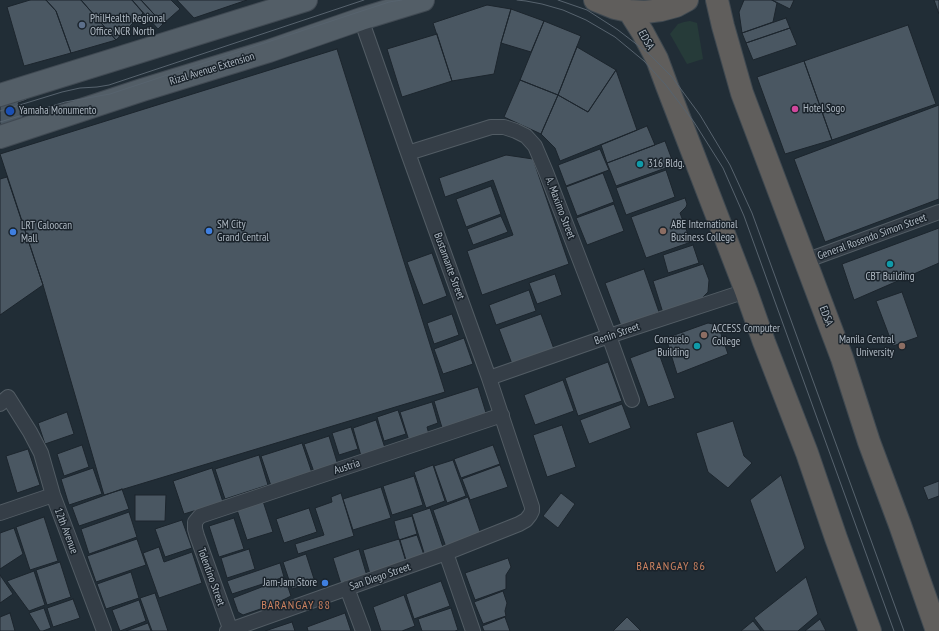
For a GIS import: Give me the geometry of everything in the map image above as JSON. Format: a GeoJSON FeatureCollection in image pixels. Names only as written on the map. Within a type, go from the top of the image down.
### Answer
{"type":"FeatureCollection","features":[{"type":"Feature","properties":{"kind":"highway"},"geometry":{"type":"LineString","coordinates":[[596,0],[629,12],[661,10],[676,6],[687,0]]}},
{"type":"Feature","properties":{"kind":"highway","name":"EDSA"},"geometry":{"type":"LineString","coordinates":[[717,0],[742,93],[842,358],[869,442],[937,631]]}},
{"type":"Feature","properties":{"kind":"highway","name":"EDSA"},"geometry":{"type":"LineString","coordinates":[[629,12],[643,33],[657,59],[807,453],[870,631]]}},
{"type":"Feature","properties":{"kind":"main road"},"geometry":{"type":"LineString","coordinates":[[0,95],[306,0]]}},
{"type":"Feature","properties":{"kind":"main road","name":"Rizal Avenue Extension"},"geometry":{"type":"LineString","coordinates":[[0,137],[142,90],[275,50],[361,19],[423,0]]}},
{"type":"Feature","properties":{"kind":"street","name":"Bustamante Street"},"geometry":{"type":"LineString","coordinates":[[361,19],[502,416],[532,507],[530,515]]}},
{"type":"Feature","properties":{"kind":"street","name":"A. Maximo Street"},"geometry":{"type":"LineString","coordinates":[[408,153],[491,127],[504,127],[516,130],[526,136],[535,146],[546,172],[632,400]]}},
{"type":"Feature","properties":{"kind":"street","name":"General Rosendo Simon Street"},"geometry":{"type":"LineString","coordinates":[[805,261],[939,212]]}},
{"type":"Feature","properties":{"kind":"street","name":"Benin Street"},"geometry":{"type":"LineString","coordinates":[[489,378],[609,336],[746,291]]}},
{"type":"Feature","properties":{"kind":"street","name":"12th Avenue"},"geometry":{"type":"LineString","coordinates":[[0,404],[8,397],[30,432],[40,453],[53,495],[104,631]]}},
{"type":"Feature","properties":{"kind":"street","name":"Austria"},"geometry":{"type":"LineString","coordinates":[[195,522],[200,516],[205,514],[502,416]]}},
{"type":"Feature","properties":{"kind":"street"},"geometry":{"type":"LineString","coordinates":[[0,512],[53,495]]}},
{"type":"Feature","properties":{"kind":"street","name":"San Diego Street"},"geometry":{"type":"LineString","coordinates":[[229,631],[446,554],[519,524],[526,520],[530,515]]}},
{"type":"Feature","properties":{"kind":"street","name":"Tolentino Street"},"geometry":{"type":"LineString","coordinates":[[195,522],[197,536],[229,631]]}},
{"type":"Feature","properties":{"kind":"street"},"geometry":{"type":"LineString","coordinates":[[446,554],[473,631]]}},
{"type":"Feature","properties":{"kind":"street"},"geometry":{"type":"LineString","coordinates":[[347,588],[363,631]]}},
{"type":"Feature","properties":{"kind":"green space"},"geometry":{"type":"Polygon","coordinates":[[[690,21],[697,23],[703,59],[687,64],[670,34],[678,24],[690,21]]]}},
{"type":"Feature","properties":{"kind":"building"},"geometry":{"type":"Polygon","coordinates":[[[30,0],[46,0],[56,11],[71,53],[24,66],[7,7],[30,0]]]}},
{"type":"Feature","properties":{"kind":"building","name":"PhilHealth Regional Office NCR North"},"geometry":{"type":"Polygon","coordinates":[[[46,0],[81,0],[116,40],[71,53],[56,11],[46,0]]]}},
{"type":"Feature","properties":{"kind":"building"},"geometry":{"type":"Polygon","coordinates":[[[81,0],[132,0],[143,13],[116,40],[81,0]]]}},
{"type":"Feature","properties":{"kind":"building"},"geometry":{"type":"Polygon","coordinates":[[[132,0],[141,0],[163,24],[158,29],[132,0]]]}},
{"type":"Feature","properties":{"kind":"building"},"geometry":{"type":"Polygon","coordinates":[[[141,0],[171,0],[180,9],[163,24],[141,0]]]}},
{"type":"Feature","properties":{"kind":"building"},"geometry":{"type":"Polygon","coordinates":[[[177,0],[247,0],[194,18],[177,0]]]}},
{"type":"Feature","properties":{"kind":"building"},"geometry":{"type":"Polygon","coordinates":[[[744,0],[772,0],[777,3],[773,22],[742,33],[739,12],[744,0]]]}},
{"type":"Feature","properties":{"kind":"building"},"geometry":{"type":"Polygon","coordinates":[[[772,0],[794,0],[790,9],[772,0]]]}},
{"type":"Feature","properties":{"kind":"building"},"geometry":{"type":"Polygon","coordinates":[[[934,0],[939,0],[939,14],[934,0]]]}},
{"type":"Feature","properties":{"kind":"building"},"geometry":{"type":"Polygon","coordinates":[[[487,5],[511,9],[494,74],[452,81],[433,23],[487,5]]]}},
{"type":"Feature","properties":{"kind":"building"},"geometry":{"type":"Polygon","coordinates":[[[511,9],[544,21],[531,52],[501,43],[511,9]]]}},
{"type":"Feature","properties":{"kind":"building"},"geometry":{"type":"Polygon","coordinates":[[[786,18],[790,28],[746,43],[742,33],[786,18]]]}},
{"type":"Feature","properties":{"kind":"building"},"geometry":{"type":"Polygon","coordinates":[[[544,21],[581,36],[558,95],[520,80],[544,21]]]}},
{"type":"Feature","properties":{"kind":"building"},"geometry":{"type":"Polygon","coordinates":[[[908,25],[936,104],[832,140],[804,61],[908,25]]]}},
{"type":"Feature","properties":{"kind":"building"},"geometry":{"type":"Polygon","coordinates":[[[790,28],[797,45],[753,60],[746,43],[790,28]]]}},
{"type":"Feature","properties":{"kind":"building"},"geometry":{"type":"Polygon","coordinates":[[[437,34],[452,81],[402,97],[387,49],[437,34]]]}},
{"type":"Feature","properties":{"kind":"building"},"geometry":{"type":"Polygon","coordinates":[[[577,47],[616,70],[588,112],[558,95],[577,47]]]}},
{"type":"Feature","properties":{"kind":"building","name":"SM City Grand Central"},"geometry":{"type":"Polygon","coordinates":[[[337,49],[445,392],[104,495],[43,285],[0,154],[337,49]]]}},
{"type":"Feature","properties":{"kind":"building","name":"Hotel Sogo"},"geometry":{"type":"Polygon","coordinates":[[[804,61],[832,140],[785,154],[757,77],[804,61]]]}},
{"type":"Feature","properties":{"kind":"building"},"geometry":{"type":"Polygon","coordinates":[[[616,70],[637,130],[560,161],[555,148],[541,134],[558,95],[588,112],[616,70]]]}},
{"type":"Feature","properties":{"kind":"building"},"geometry":{"type":"Polygon","coordinates":[[[520,80],[558,95],[541,134],[504,117],[520,80]]]}},
{"type":"Feature","properties":{"kind":"building"},"geometry":{"type":"Polygon","coordinates":[[[23,87],[27,100],[18,103],[24,119],[0,140],[0,94],[23,87]]]}},
{"type":"Feature","properties":{"kind":"building"},"geometry":{"type":"Polygon","coordinates":[[[939,105],[939,199],[825,242],[794,159],[939,105]]]}},
{"type":"Feature","properties":{"kind":"building"},"geometry":{"type":"Polygon","coordinates":[[[647,126],[655,145],[607,163],[601,145],[647,126]]]}},
{"type":"Feature","properties":{"kind":"building","name":"316 Bldg."},"geometry":{"type":"Polygon","coordinates":[[[665,141],[674,165],[616,186],[607,163],[665,141]]]}},
{"type":"Feature","properties":{"kind":"building"},"geometry":{"type":"Polygon","coordinates":[[[600,149],[609,170],[566,186],[558,165],[600,149]]]}},
{"type":"Feature","properties":{"kind":"building"},"geometry":{"type":"Polygon","coordinates":[[[506,155],[533,159],[569,264],[482,295],[467,251],[513,235],[493,180],[445,197],[439,178],[506,155]]]}},
{"type":"Feature","properties":{"kind":"building"},"geometry":{"type":"Polygon","coordinates":[[[666,170],[675,197],[626,215],[616,188],[666,170]]]}},
{"type":"Feature","properties":{"kind":"building"},"geometry":{"type":"Polygon","coordinates":[[[603,173],[614,202],[577,216],[566,187],[603,173]]]}},
{"type":"Feature","properties":{"kind":"building","name":"LRT Caloocan Mall"},"geometry":{"type":"Polygon","coordinates":[[[7,177],[43,285],[0,315],[0,179],[7,177]]]}},
{"type":"Feature","properties":{"kind":"building"},"geometry":{"type":"Polygon","coordinates":[[[491,186],[501,214],[466,227],[456,199],[491,186]]]}},
{"type":"Feature","properties":{"kind":"building"},"geometry":{"type":"Polygon","coordinates":[[[685,198],[687,204],[686,207],[680,213],[691,242],[646,258],[631,217],[685,198]]]}},
{"type":"Feature","properties":{"kind":"building"},"geometry":{"type":"Polygon","coordinates":[[[614,204],[624,231],[587,245],[576,218],[614,204]]]}},
{"type":"Feature","properties":{"kind":"building"},"geometry":{"type":"Polygon","coordinates":[[[501,216],[508,232],[473,245],[467,229],[501,216]]]}},
{"type":"Feature","properties":{"kind":"building","name":"CBT Building"},"geometry":{"type":"Polygon","coordinates":[[[939,228],[939,263],[854,300],[842,264],[939,228]]]}},
{"type":"Feature","properties":{"kind":"building"},"geometry":{"type":"Polygon","coordinates":[[[693,245],[699,263],[668,273],[663,255],[693,245]]]}},
{"type":"Feature","properties":{"kind":"building"},"geometry":{"type":"Polygon","coordinates":[[[432,253],[447,296],[423,305],[407,262],[432,253]]]}},
{"type":"Feature","properties":{"kind":"building"},"geometry":{"type":"Polygon","coordinates":[[[703,264],[709,280],[708,292],[701,299],[663,313],[653,281],[703,264]]]}},
{"type":"Feature","properties":{"kind":"building"},"geometry":{"type":"Polygon","coordinates":[[[644,269],[659,312],[621,326],[605,283],[644,269]]]}},
{"type":"Feature","properties":{"kind":"building"},"geometry":{"type":"Polygon","coordinates":[[[555,274],[562,295],[537,304],[529,283],[555,274]]]}},
{"type":"Feature","properties":{"kind":"building"},"geometry":{"type":"Polygon","coordinates":[[[529,290],[536,311],[496,325],[489,305],[529,290]]]}},
{"type":"Feature","properties":{"kind":"building"},"geometry":{"type":"Polygon","coordinates":[[[902,292],[918,337],[893,346],[876,301],[902,292]]]}},
{"type":"Feature","properties":{"kind":"building"},"geometry":{"type":"Polygon","coordinates":[[[452,314],[459,335],[434,344],[427,323],[452,314]]]}},
{"type":"Feature","properties":{"kind":"building"},"geometry":{"type":"Polygon","coordinates":[[[541,314],[554,349],[512,364],[499,329],[541,314]]]}},
{"type":"Feature","properties":{"kind":"building","name":"Consuelo Building"},"geometry":{"type":"Polygon","coordinates":[[[708,323],[718,325],[728,354],[677,374],[666,338],[708,323]]]}},
{"type":"Feature","properties":{"kind":"building"},"geometry":{"type":"Polygon","coordinates":[[[464,338],[473,364],[443,374],[434,349],[464,338]]]}},
{"type":"Feature","properties":{"kind":"building"},"geometry":{"type":"Polygon","coordinates":[[[657,348],[675,398],[648,407],[630,358],[657,348]]]}},
{"type":"Feature","properties":{"kind":"building"},"geometry":{"type":"Polygon","coordinates":[[[608,362],[622,401],[578,416],[565,378],[608,362]]]}},
{"type":"Feature","properties":{"kind":"building"},"geometry":{"type":"Polygon","coordinates":[[[563,380],[574,411],[535,425],[524,395],[563,380]]]}},
{"type":"Feature","properties":{"kind":"building"},"geometry":{"type":"Polygon","coordinates":[[[478,387],[487,416],[443,431],[434,401],[478,387]]]}},
{"type":"Feature","properties":{"kind":"building"},"geometry":{"type":"Polygon","coordinates":[[[432,402],[438,423],[427,427],[430,438],[410,444],[400,412],[432,402]]]}},
{"type":"Feature","properties":{"kind":"building"},"geometry":{"type":"Polygon","coordinates":[[[622,404],[631,428],[589,444],[580,420],[622,404]]]}},
{"type":"Feature","properties":{"kind":"building"},"geometry":{"type":"Polygon","coordinates":[[[398,410],[406,434],[384,441],[377,417],[398,410]]]}},
{"type":"Feature","properties":{"kind":"building"},"geometry":{"type":"Polygon","coordinates":[[[67,412],[74,434],[45,444],[38,423],[67,412]]]}},
{"type":"Feature","properties":{"kind":"building"},"geometry":{"type":"Polygon","coordinates":[[[376,420],[385,448],[361,456],[353,428],[376,420]]]}},
{"type":"Feature","properties":{"kind":"building"},"geometry":{"type":"Polygon","coordinates":[[[733,421],[744,456],[752,463],[728,488],[708,472],[696,433],[733,421]]]}},
{"type":"Feature","properties":{"kind":"building"},"geometry":{"type":"Polygon","coordinates":[[[562,425],[576,467],[547,477],[533,435],[562,425]]]}},
{"type":"Feature","properties":{"kind":"building"},"geometry":{"type":"Polygon","coordinates":[[[351,427],[358,449],[339,455],[332,433],[351,427]]]}},
{"type":"Feature","properties":{"kind":"building"},"geometry":{"type":"Polygon","coordinates":[[[329,436],[338,465],[314,472],[304,444],[329,436]]]}},
{"type":"Feature","properties":{"kind":"building"},"geometry":{"type":"Polygon","coordinates":[[[302,443],[312,473],[271,486],[261,456],[302,443]]]}},
{"type":"Feature","properties":{"kind":"building"},"geometry":{"type":"Polygon","coordinates":[[[82,445],[89,467],[64,476],[57,454],[82,445]]]}},
{"type":"Feature","properties":{"kind":"building"},"geometry":{"type":"Polygon","coordinates":[[[493,445],[500,464],[461,478],[454,459],[493,445]]]}},
{"type":"Feature","properties":{"kind":"building"},"geometry":{"type":"Polygon","coordinates":[[[28,449],[40,485],[17,493],[6,456],[28,449]]]}},
{"type":"Feature","properties":{"kind":"building"},"geometry":{"type":"Polygon","coordinates":[[[259,455],[268,485],[225,499],[215,469],[259,455]]]}},
{"type":"Feature","properties":{"kind":"building"},"geometry":{"type":"Polygon","coordinates":[[[453,460],[466,496],[447,503],[434,466],[453,460]]]}},
{"type":"Feature","properties":{"kind":"building"},"geometry":{"type":"Polygon","coordinates":[[[433,465],[445,501],[426,508],[414,472],[433,465]]]}},
{"type":"Feature","properties":{"kind":"building"},"geometry":{"type":"Polygon","coordinates":[[[500,465],[508,487],[470,500],[462,479],[500,465]]]}},
{"type":"Feature","properties":{"kind":"building"},"geometry":{"type":"Polygon","coordinates":[[[93,468],[102,494],[69,505],[61,479],[93,468]]]}},
{"type":"Feature","properties":{"kind":"building"},"geometry":{"type":"Polygon","coordinates":[[[212,468],[223,502],[184,514],[173,481],[212,468]]]}},
{"type":"Feature","properties":{"kind":"building"},"geometry":{"type":"Polygon","coordinates":[[[781,475],[805,548],[776,573],[750,500],[781,475]]]}},
{"type":"Feature","properties":{"kind":"building"},"geometry":{"type":"Polygon","coordinates":[[[414,476],[423,505],[392,515],[383,486],[414,476]]]}},
{"type":"Feature","properties":{"kind":"building"},"geometry":{"type":"Polygon","coordinates":[[[939,481],[939,496],[928,500],[923,487],[939,481]]]}},
{"type":"Feature","properties":{"kind":"building"},"geometry":{"type":"Polygon","coordinates":[[[381,487],[391,518],[353,530],[343,499],[381,487]]]}},
{"type":"Feature","properties":{"kind":"building"},"geometry":{"type":"Polygon","coordinates":[[[122,489],[129,509],[79,526],[72,507],[122,489]]]}},
{"type":"Feature","properties":{"kind":"building"},"geometry":{"type":"Polygon","coordinates":[[[341,493],[354,536],[298,554],[295,544],[324,535],[315,508],[332,502],[331,497],[341,493]]]}},
{"type":"Feature","properties":{"kind":"building"},"geometry":{"type":"Polygon","coordinates":[[[561,493],[575,504],[558,528],[543,516],[561,493]]]}},
{"type":"Feature","properties":{"kind":"building"},"geometry":{"type":"Polygon","coordinates":[[[135,495],[166,495],[165,521],[135,521],[135,495]]]}},
{"type":"Feature","properties":{"kind":"building"},"geometry":{"type":"Polygon","coordinates":[[[468,497],[482,537],[447,550],[433,510],[468,497]]]}},
{"type":"Feature","properties":{"kind":"building"},"geometry":{"type":"Polygon","coordinates":[[[263,501],[273,532],[247,540],[237,510],[263,501]]]}},
{"type":"Feature","properties":{"kind":"building"},"geometry":{"type":"Polygon","coordinates":[[[309,508],[317,532],[284,543],[276,519],[309,508]]]}},
{"type":"Feature","properties":{"kind":"building"},"geometry":{"type":"Polygon","coordinates":[[[430,508],[444,550],[425,556],[412,514],[430,508]]]}},
{"type":"Feature","properties":{"kind":"building"},"geometry":{"type":"Polygon","coordinates":[[[129,512],[137,537],[89,554],[81,529],[129,512]]]}},
{"type":"Feature","properties":{"kind":"building"},"geometry":{"type":"Polygon","coordinates":[[[412,516],[417,534],[399,540],[394,521],[412,516]]]}},
{"type":"Feature","properties":{"kind":"building"},"geometry":{"type":"Polygon","coordinates":[[[44,517],[58,561],[30,570],[16,527],[44,517]]]}},
{"type":"Feature","properties":{"kind":"building"},"geometry":{"type":"Polygon","coordinates":[[[234,518],[244,549],[219,557],[209,526],[234,518]]]}},
{"type":"Feature","properties":{"kind":"building"},"geometry":{"type":"Polygon","coordinates":[[[182,520],[192,548],[165,557],[155,529],[182,520]]]}},
{"type":"Feature","properties":{"kind":"building"},"geometry":{"type":"Polygon","coordinates":[[[14,528],[23,554],[0,569],[0,533],[14,528]]]}},
{"type":"Feature","properties":{"kind":"building"},"geometry":{"type":"Polygon","coordinates":[[[417,535],[424,555],[406,560],[400,540],[417,535]]]}},
{"type":"Feature","properties":{"kind":"building"},"geometry":{"type":"Polygon","coordinates":[[[137,539],[146,565],[96,582],[87,556],[137,539]]]}},
{"type":"Feature","properties":{"kind":"building"},"geometry":{"type":"Polygon","coordinates":[[[399,539],[406,562],[370,574],[363,550],[399,539]]]}},
{"type":"Feature","properties":{"kind":"building"},"geometry":{"type":"Polygon","coordinates":[[[159,547],[164,562],[192,552],[202,583],[159,598],[143,553],[159,547]]]}},
{"type":"Feature","properties":{"kind":"building"},"geometry":{"type":"Polygon","coordinates":[[[249,549],[255,569],[227,578],[221,558],[249,549]]]}},
{"type":"Feature","properties":{"kind":"building"},"geometry":{"type":"Polygon","coordinates":[[[359,549],[367,576],[341,584],[333,558],[359,549]]]}},
{"type":"Feature","properties":{"kind":"building"},"geometry":{"type":"Polygon","coordinates":[[[306,554],[315,582],[292,589],[283,562],[306,554]]]}},
{"type":"Feature","properties":{"kind":"building"},"geometry":{"type":"Polygon","coordinates":[[[508,558],[511,567],[506,575],[506,589],[475,600],[465,573],[508,558]]]}},
{"type":"Feature","properties":{"kind":"building"},"geometry":{"type":"Polygon","coordinates":[[[60,562],[71,597],[47,605],[36,570],[60,562]]]}},
{"type":"Feature","properties":{"kind":"building"},"geometry":{"type":"Polygon","coordinates":[[[280,563],[284,577],[232,594],[227,581],[280,563]]]}},
{"type":"Feature","properties":{"kind":"building"},"geometry":{"type":"Polygon","coordinates":[[[34,571],[45,605],[29,611],[7,581],[34,571]]]}},
{"type":"Feature","properties":{"kind":"building"},"geometry":{"type":"Polygon","coordinates":[[[131,572],[139,598],[106,609],[97,584],[131,572]]]}},
{"type":"Feature","properties":{"kind":"building"},"geometry":{"type":"Polygon","coordinates":[[[0,575],[13,594],[0,603],[0,575]]]}},
{"type":"Feature","properties":{"kind":"building"},"geometry":{"type":"Polygon","coordinates":[[[806,577],[818,614],[798,631],[764,631],[754,618],[806,577]]]}},
{"type":"Feature","properties":{"kind":"building"},"geometry":{"type":"Polygon","coordinates":[[[285,578],[291,596],[275,604],[243,615],[238,612],[233,598],[285,578]]]}},
{"type":"Feature","properties":{"kind":"building"},"geometry":{"type":"Polygon","coordinates":[[[441,581],[450,606],[414,619],[406,594],[441,581]]]}},
{"type":"Feature","properties":{"kind":"building"},"geometry":{"type":"Polygon","coordinates":[[[503,591],[507,603],[505,611],[506,616],[483,624],[474,602],[503,591]]]}},
{"type":"Feature","properties":{"kind":"building"},"geometry":{"type":"Polygon","coordinates":[[[155,593],[168,631],[152,631],[140,598],[155,593]]]}},
{"type":"Feature","properties":{"kind":"building"},"geometry":{"type":"Polygon","coordinates":[[[404,595],[415,626],[402,631],[381,631],[373,607],[404,595]]]}},
{"type":"Feature","properties":{"kind":"building"},"geometry":{"type":"Polygon","coordinates":[[[73,599],[80,618],[53,627],[47,608],[73,599]]]}},
{"type":"Feature","properties":{"kind":"building"},"geometry":{"type":"Polygon","coordinates":[[[139,600],[146,621],[120,631],[112,610],[139,600]]]}},
{"type":"Feature","properties":{"kind":"building"},"geometry":{"type":"Polygon","coordinates":[[[44,608],[51,628],[40,631],[29,613],[44,608]]]}},
{"type":"Feature","properties":{"kind":"building"},"geometry":{"type":"Polygon","coordinates":[[[451,608],[458,630],[422,631],[418,619],[451,608]]]}},
{"type":"Feature","properties":{"kind":"building"},"geometry":{"type":"Polygon","coordinates":[[[10,613],[15,631],[0,631],[0,617],[10,613]]]}},
{"type":"Feature","properties":{"kind":"building"},"geometry":{"type":"Polygon","coordinates":[[[345,613],[351,631],[308,631],[307,627],[345,613]]]}},
{"type":"Feature","properties":{"kind":"building"},"geometry":{"type":"Polygon","coordinates":[[[505,617],[510,631],[484,631],[482,626],[505,617]]]}},
{"type":"Feature","properties":{"kind":"building"},"geometry":{"type":"Polygon","coordinates":[[[627,617],[641,631],[613,631],[627,617]]]}},
{"type":"Feature","properties":{"kind":"building"},"geometry":{"type":"Polygon","coordinates":[[[820,619],[826,631],[805,631],[820,619]]]}},
{"type":"Feature","properties":{"kind":"building"},"geometry":{"type":"Polygon","coordinates":[[[753,621],[761,631],[741,631],[753,621]]]}},
{"type":"Feature","properties":{"kind":"building"},"geometry":{"type":"Polygon","coordinates":[[[292,622],[295,631],[265,631],[292,622]]]}},
{"type":"Feature","properties":{"kind":"building"},"geometry":{"type":"Polygon","coordinates":[[[148,623],[151,631],[126,631],[148,623]]]}},
{"type":"Feature","properties":{"kind":"tram line"},"geometry":{"type":"LineString","coordinates":[[0,111],[62,92],[80,88],[109,85],[364,0]]}},
{"type":"Feature","properties":{"kind":"tram line"},"geometry":{"type":"LineString","coordinates":[[0,122],[65,102],[110,94],[389,2],[402,0]]}},
{"type":"Feature","properties":{"kind":"tram line"},"geometry":{"type":"LineString","coordinates":[[517,0],[542,4],[563,10],[586,20],[615,37],[644,61],[665,84],[694,122],[723,168],[744,216],[894,631]]}},
{"type":"Feature","properties":{"kind":"tram line"},"geometry":{"type":"LineString","coordinates":[[558,0],[587,10],[618,30],[648,53],[672,77],[700,115],[730,165],[752,213],[904,631]]}},
{"type":"Feature","properties":{"kind":"place","name":"PhilHealth Regional Office NCR North"},"geometry":{"type":"Point","coordinates":[82,25]}},
{"type":"Feature","properties":{"kind":"place","name":"Hotel Sogo"},"geometry":{"type":"Point","coordinates":[795,109]}},
{"type":"Feature","properties":{"kind":"place","name":"Yamaha Monumento"},"geometry":{"type":"Point","coordinates":[10,111]}},
{"type":"Feature","properties":{"kind":"place","name":"316 Bldg."},"geometry":{"type":"Point","coordinates":[640,164]}},
{"type":"Feature","properties":{"kind":"place","name":"SM City Grand Central"},"geometry":{"type":"Point","coordinates":[209,231]}},
{"type":"Feature","properties":{"kind":"place","name":"ABE International Business College"},"geometry":{"type":"Point","coordinates":[663,231]}},
{"type":"Feature","properties":{"kind":"place","name":"LRT Caloocan Mall"},"geometry":{"type":"Point","coordinates":[13,232]}},
{"type":"Feature","properties":{"kind":"place","name":"CBT Building"},"geometry":{"type":"Point","coordinates":[890,264]}},
{"type":"Feature","properties":{"kind":"place","name":"ACCESS Computer College"},"geometry":{"type":"Point","coordinates":[704,335]}},
{"type":"Feature","properties":{"kind":"place","name":"Consuelo Building"},"geometry":{"type":"Point","coordinates":[697,346]}},
{"type":"Feature","properties":{"kind":"place","name":"Manila Central University"},"geometry":{"type":"Point","coordinates":[902,346]}},
{"type":"Feature","properties":{"kind":"place","name":"Jam-Jam Store"},"geometry":{"type":"Point","coordinates":[325,583]}},
{"type":"Feature","properties":{"kind":"district","name":"BARANGAY 86"},"geometry":{"type":"Point","coordinates":[671,567]}},
{"type":"Feature","properties":{"kind":"district","name":"BARANGAY 88"},"geometry":{"type":"Point","coordinates":[296,606]}}]}
